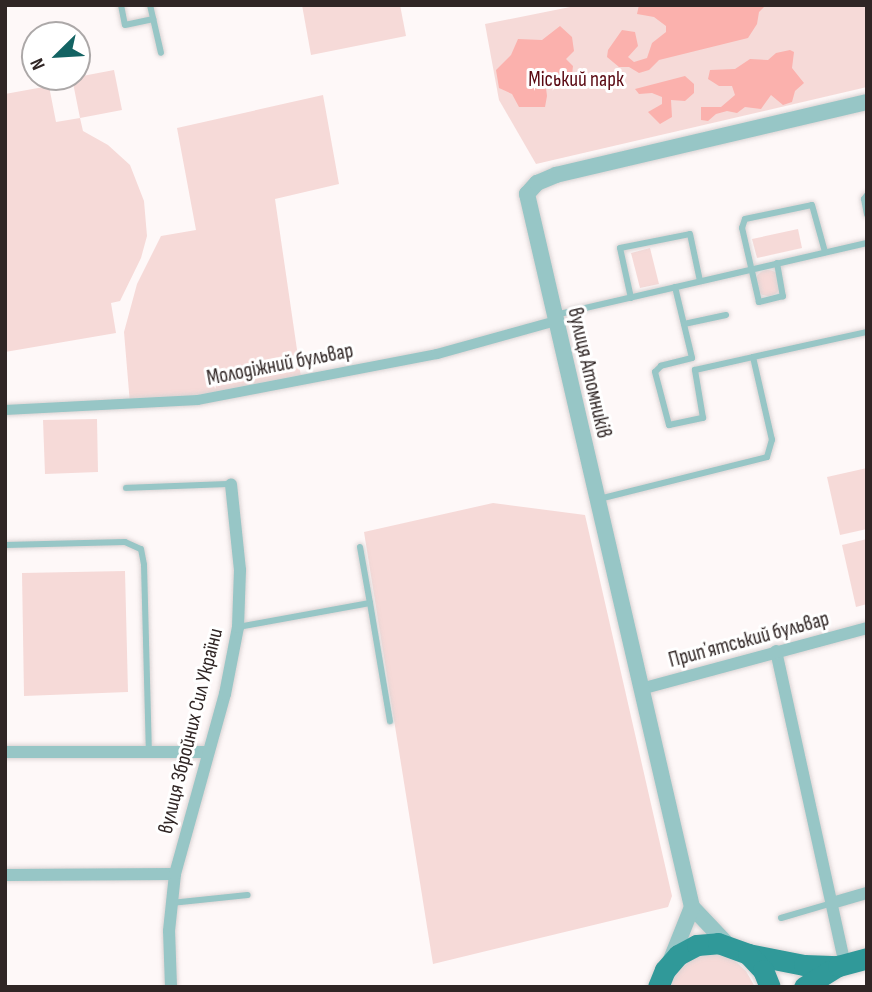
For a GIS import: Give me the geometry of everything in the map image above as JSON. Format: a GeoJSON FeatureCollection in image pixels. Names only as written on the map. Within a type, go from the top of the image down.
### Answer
{"type":"FeatureCollection","features":[{"type":"Feature","properties":{"kind":"main road"},"geometry":{"type":"LineString","coordinates":[[657,987],[670,962],[697,945],[738,949],[804,965],[842,965]]}},
{"type":"Feature","properties":{"kind":"main road"},"geometry":{"type":"LineString","coordinates":[[738,949],[763,970],[770,987]]}},
{"type":"Feature","properties":{"kind":"main road"},"geometry":{"type":"LineString","coordinates":[[804,987],[842,965],[867,958]]}},
{"type":"Feature","properties":{"kind":"street","name":"вулиця Атомників"},"geometry":{"type":"LineString","coordinates":[[692,907],[527,202],[529,191],[537,183],[562,173],[867,102]]}},
{"type":"Feature","properties":{"kind":"street","name":"Молодіжний бульвар"},"geometry":{"type":"LineString","coordinates":[[5,411],[198,400],[437,354],[555,318]]}},
{"type":"Feature","properties":{"kind":"street","name":"вулиця Збройних Сил України"},"geometry":{"type":"LineString","coordinates":[[171,987],[171,903],[175,874],[229,675],[238,627],[240,570],[230,484]]}},
{"type":"Feature","properties":{"kind":"street","name":"Припʼятський бульвар"},"geometry":{"type":"LineString","coordinates":[[641,689],[867,628]]}},
{"type":"Feature","properties":{"kind":"street"},"geometry":{"type":"LineString","coordinates":[[776,651],[832,903],[842,965]]}},
{"type":"Feature","properties":{"kind":"street"},"geometry":{"type":"LineString","coordinates":[[5,752],[208,752]]}},
{"type":"Feature","properties":{"kind":"street"},"geometry":{"type":"LineString","coordinates":[[5,875],[175,874]]}},
{"type":"Feature","properties":{"kind":"street"},"geometry":{"type":"LineString","coordinates":[[832,903],[867,893]]}},
{"type":"Feature","properties":{"kind":"street"},"geometry":{"type":"LineString","coordinates":[[670,962],[692,907],[738,949]]}},
{"type":"Feature","properties":{"kind":"lane"},"geometry":{"type":"LineString","coordinates":[[121,5],[125,25],[153,19]]}},
{"type":"Feature","properties":{"kind":"lane"},"geometry":{"type":"LineString","coordinates":[[150,5],[161,53]]}},
{"type":"Feature","properties":{"kind":"lane"},"geometry":{"type":"LineString","coordinates":[[867,195],[864,199],[867,215]]}},
{"type":"Feature","properties":{"kind":"lane"},"geometry":{"type":"LineString","coordinates":[[777,263],[784,293],[781,298],[759,302],[741,225],[748,217],[812,205],[825,252]]}},
{"type":"Feature","properties":{"kind":"lane"},"geometry":{"type":"LineString","coordinates":[[631,298],[620,248],[690,234],[700,281]]}},
{"type":"Feature","properties":{"kind":"lane"},"geometry":{"type":"LineString","coordinates":[[555,318],[867,243]]}},
{"type":"Feature","properties":{"kind":"lane"},"geometry":{"type":"LineString","coordinates":[[675,287],[695,370],[703,418],[669,425],[656,372],[661,366],[692,358]]}},
{"type":"Feature","properties":{"kind":"lane"},"geometry":{"type":"LineString","coordinates":[[684,324],[726,315]]}},
{"type":"Feature","properties":{"kind":"lane"},"geometry":{"type":"LineString","coordinates":[[695,370],[867,332]]}},
{"type":"Feature","properties":{"kind":"lane"},"geometry":{"type":"LineString","coordinates":[[597,499],[766,457],[772,440],[752,357]]}},
{"type":"Feature","properties":{"kind":"lane"},"geometry":{"type":"LineString","coordinates":[[126,488],[230,484]]}},
{"type":"Feature","properties":{"kind":"lane"},"geometry":{"type":"LineString","coordinates":[[5,545],[125,542],[141,549],[144,565],[149,752]]}},
{"type":"Feature","properties":{"kind":"lane"},"geometry":{"type":"LineString","coordinates":[[360,547],[390,721]]}},
{"type":"Feature","properties":{"kind":"lane"},"geometry":{"type":"LineString","coordinates":[[238,627],[370,603]]}},
{"type":"Feature","properties":{"kind":"lane"},"geometry":{"type":"LineString","coordinates":[[171,903],[248,895]]}},
{"type":"Feature","properties":{"kind":"lane"},"geometry":{"type":"LineString","coordinates":[[780,918],[832,903]]}},
{"type":"Feature","properties":{"kind":"green space"},"geometry":{"type":"Polygon","coordinates":[[[302,5],[400,5],[406,36],[311,55],[302,5]]]}},
{"type":"Feature","properties":{"kind":"green space","name":"Міський парк"},"geometry":{"type":"Polygon","coordinates":[[[580,5],[867,5],[867,87],[536,164],[499,100],[485,24],[580,5]]]}},
{"type":"Feature","properties":{"kind":"green space"},"geometry":{"type":"Polygon","coordinates":[[[114,70],[122,110],[80,118],[75,91],[91,91],[91,74],[114,70]]]}},
{"type":"Feature","properties":{"kind":"green space"},"geometry":{"type":"Polygon","coordinates":[[[50,91],[56,122],[80,118],[83,131],[108,145],[130,165],[144,201],[147,236],[141,258],[120,301],[111,303],[116,333],[5,352],[5,94],[50,91]]]}},
{"type":"Feature","properties":{"kind":"green space"},"geometry":{"type":"Polygon","coordinates":[[[323,95],[339,184],[275,199],[301,377],[202,398],[130,404],[124,332],[137,284],[161,236],[196,230],[177,128],[323,95]]]}},
{"type":"Feature","properties":{"kind":"green space"},"geometry":{"type":"Polygon","coordinates":[[[798,229],[802,248],[757,258],[752,239],[798,229]]]}},
{"type":"Feature","properties":{"kind":"green space"},"geometry":{"type":"Polygon","coordinates":[[[650,248],[659,284],[640,288],[631,253],[650,248]]]}},
{"type":"Feature","properties":{"kind":"green space"},"geometry":{"type":"Polygon","coordinates":[[[768,270],[777,274],[781,283],[777,292],[768,296],[759,292],[755,283],[759,274],[768,270]]]}},
{"type":"Feature","properties":{"kind":"green space"},"geometry":{"type":"Polygon","coordinates":[[[97,419],[98,472],[45,474],[43,420],[97,419]]]}},
{"type":"Feature","properties":{"kind":"green space"},"geometry":{"type":"Polygon","coordinates":[[[867,468],[867,529],[840,535],[827,477],[867,468]]]}},
{"type":"Feature","properties":{"kind":"green space"},"geometry":{"type":"Polygon","coordinates":[[[493,503],[585,515],[672,896],[668,907],[433,964],[364,532],[493,503]]]}},
{"type":"Feature","properties":{"kind":"green space"},"geometry":{"type":"Polygon","coordinates":[[[867,539],[867,604],[856,607],[842,545],[867,539]]]}},
{"type":"Feature","properties":{"kind":"green space"},"geometry":{"type":"Polygon","coordinates":[[[125,571],[128,692],[24,696],[22,573],[125,571]]]}},
{"type":"Feature","properties":{"kind":"green space"},"geometry":{"type":"Polygon","coordinates":[[[703,954],[734,960],[746,971],[755,987],[666,987],[687,960],[703,954]]]}},
{"type":"Feature","properties":{"kind":"shaded area"},"geometry":{"type":"Polygon","coordinates":[[[639,5],[766,5],[759,12],[757,24],[748,38],[659,60],[649,70],[639,73],[629,67],[619,67],[607,57],[608,50],[622,30],[635,32],[638,46],[628,57],[634,62],[647,58],[652,43],[666,32],[666,26],[654,17],[637,14],[639,5]]]}},
{"type":"Feature","properties":{"kind":"shaded area"},"geometry":{"type":"Polygon","coordinates":[[[560,26],[572,37],[574,51],[566,59],[573,66],[572,75],[564,81],[554,76],[545,80],[545,107],[519,107],[512,94],[499,88],[496,70],[511,55],[518,39],[542,40],[560,26]]]}},
{"type":"Feature","properties":{"kind":"shaded area"},"geometry":{"type":"Polygon","coordinates":[[[790,50],[794,52],[792,68],[804,83],[795,91],[792,102],[783,105],[771,95],[761,109],[745,107],[737,113],[727,111],[716,114],[708,121],[701,120],[701,107],[721,107],[735,95],[732,86],[719,86],[708,79],[710,70],[735,69],[750,59],[768,60],[776,53],[790,50]]]}},
{"type":"Feature","properties":{"kind":"shaded area"},"geometry":{"type":"Polygon","coordinates":[[[685,76],[694,84],[694,93],[685,101],[671,100],[672,117],[660,124],[648,112],[662,104],[662,97],[652,93],[639,94],[635,89],[685,76]]]}}]}
